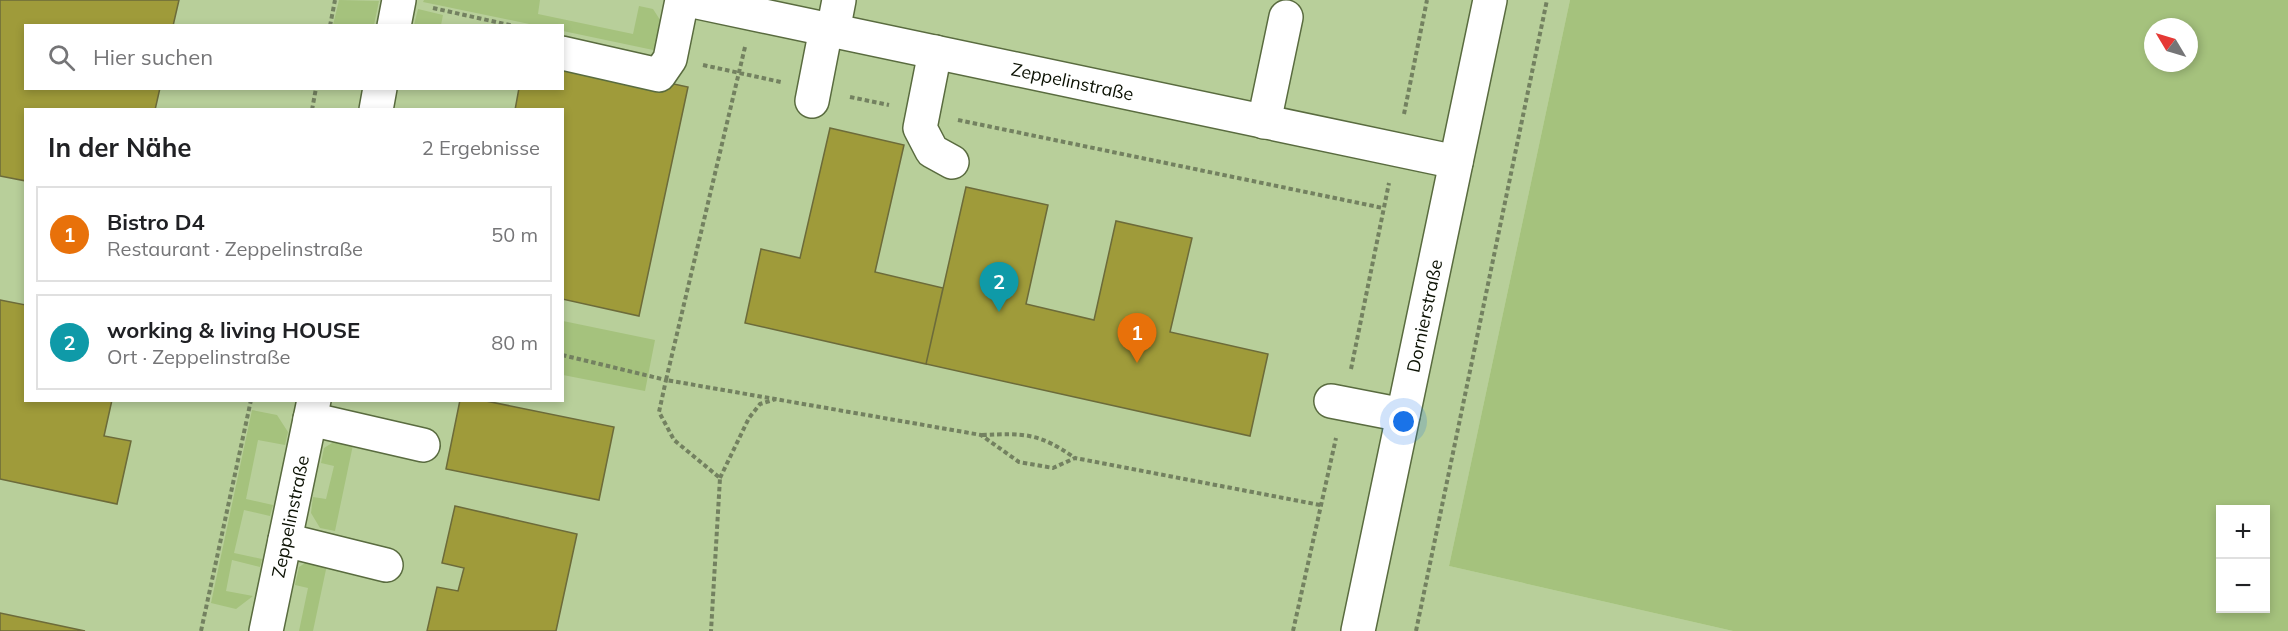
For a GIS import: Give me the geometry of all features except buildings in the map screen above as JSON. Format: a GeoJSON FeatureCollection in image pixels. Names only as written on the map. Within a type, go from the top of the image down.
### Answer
{"type":"FeatureCollection","features":[{"type":"Feature","properties":{"kind":"street"},"geometry":{"type":"LineString","coordinates":[[564,53],[659,75],[670,59],[682,0]]}},
{"type":"Feature","properties":{"kind":"street","name":"Zeppelinstraße"},"geometry":{"type":"LineString","coordinates":[[688,0],[754,13],[833,20],[935,52],[1456,162]]}},
{"type":"Feature","properties":{"kind":"street","name":"Dornierstraße"},"geometry":{"type":"LineString","coordinates":[[1358,631],[1490,0]]}},
{"type":"Feature","properties":{"kind":"street"},"geometry":{"type":"LineString","coordinates":[[396,24],[415,4]]}},
{"type":"Feature","properties":{"kind":"street"},"geometry":{"type":"LineString","coordinates":[[1264,122],[1286,17]]}},
{"type":"Feature","properties":{"kind":"street"},"geometry":{"type":"LineString","coordinates":[[813,95],[833,20]]}},
{"type":"Feature","properties":{"kind":"street"},"geometry":{"type":"LineString","coordinates":[[935,52],[920,128],[932,151],[952,162]]}},
{"type":"Feature","properties":{"kind":"street"},"geometry":{"type":"LineString","coordinates":[[376,108],[380,90]]}},
{"type":"Feature","properties":{"kind":"street"},"geometry":{"type":"LineString","coordinates":[[1337,403],[1403,415]]}},
{"type":"Feature","properties":{"kind":"street"},"geometry":{"type":"LineString","coordinates":[[312,410],[423,445]]}},
{"type":"Feature","properties":{"kind":"street","name":"Zeppelinstraße"},"geometry":{"type":"LineString","coordinates":[[266,631],[312,410]]}},
{"type":"Feature","properties":{"kind":"street"},"geometry":{"type":"LineString","coordinates":[[285,540],[386,565]]}},
{"type":"Feature","properties":{"kind":"path"},"geometry":{"type":"LineString","coordinates":[[330,24],[335,0]]}},
{"type":"Feature","properties":{"kind":"path"},"geometry":{"type":"LineString","coordinates":[[1293,631],[1320,505],[1337,403],[1383,208],[1427,0]]}},
{"type":"Feature","properties":{"kind":"path"},"geometry":{"type":"LineString","coordinates":[[1416,631],[1547,0]]}},
{"type":"Feature","properties":{"kind":"path"},"geometry":{"type":"LineString","coordinates":[[415,4],[505,24]]}},
{"type":"Feature","properties":{"kind":"path"},"geometry":{"type":"LineString","coordinates":[[720,478],[674,440],[659,411],[738,72],[754,13]]}},
{"type":"Feature","properties":{"kind":"path"},"geometry":{"type":"LineString","coordinates":[[670,59],[738,72],[813,95],[923,112],[1383,208]]}},
{"type":"Feature","properties":{"kind":"path"},"geometry":{"type":"LineString","coordinates":[[312,108],[316,90]]}},
{"type":"Feature","properties":{"kind":"path"},"geometry":{"type":"LineString","coordinates":[[564,355],[666,380],[981,435],[1021,434],[1050,441],[1075,458],[1320,505]]}},
{"type":"Feature","properties":{"kind":"path"},"geometry":{"type":"LineString","coordinates":[[711,631],[720,478],[749,418],[760,404],[777,399]]}},
{"type":"Feature","properties":{"kind":"path"},"geometry":{"type":"LineString","coordinates":[[201,631],[250,402]]}},
{"type":"Feature","properties":{"kind":"path"},"geometry":{"type":"LineString","coordinates":[[981,435],[1019,462],[1053,468],[1075,458]]}},
{"type":"Feature","properties":{"kind":"shaded area"},"geometry":{"type":"Polygon","coordinates":[[[0,0],[1570,0],[1449,566],[1733,631],[0,631],[0,0]]]}},
{"type":"Feature","properties":{"kind":"shaded area"},"geometry":{"type":"Polygon","coordinates":[[[339,0],[379,1],[374,24],[333,24],[339,0]]]}},
{"type":"Feature","properties":{"kind":"shaded area"},"geometry":{"type":"Polygon","coordinates":[[[424,0],[540,0],[538,14],[633,34],[639,6],[653,9],[664,26],[658,51],[564,31],[564,24],[529,24],[423,2],[424,0]]]}},
{"type":"Feature","properties":{"kind":"shaded area"},"geometry":{"type":"Polygon","coordinates":[[[1570,0],[2288,0],[2288,631],[1733,631],[1449,566],[1570,0]]]}},
{"type":"Feature","properties":{"kind":"shaded area"},"geometry":{"type":"Polygon","coordinates":[[[418,9],[443,15],[441,24],[414,24],[418,9]]]}},
{"type":"Feature","properties":{"kind":"shaded area"},"geometry":{"type":"Polygon","coordinates":[[[564,321],[655,340],[645,391],[564,375],[564,321]]]}},
{"type":"Feature","properties":{"kind":"shaded area"},"geometry":{"type":"Polygon","coordinates":[[[252,410],[277,415],[288,432],[285,445],[258,440],[246,499],[273,505],[270,516],[244,510],[234,553],[262,559],[260,567],[232,560],[226,591],[253,596],[236,609],[211,603],[252,410]]]}},
{"type":"Feature","properties":{"kind":"shaded area"},"geometry":{"type":"Polygon","coordinates":[[[340,438],[354,440],[335,531],[320,528],[311,513],[313,497],[326,499],[334,466],[321,463],[324,448],[340,438]]]}},
{"type":"Feature","properties":{"kind":"shaded area"},"geometry":{"type":"Polygon","coordinates":[[[314,557],[328,560],[313,631],[299,631],[308,588],[295,585],[299,567],[314,557]]]}},
{"type":"Feature","properties":{"kind":"place","name":"working & living HOUSE"},"geometry":{"type":"Point","coordinates":[999,312]}},
{"type":"Feature","properties":{"kind":"place","name":"Bistro D4"},"geometry":{"type":"Point","coordinates":[1137,363]}}]}
